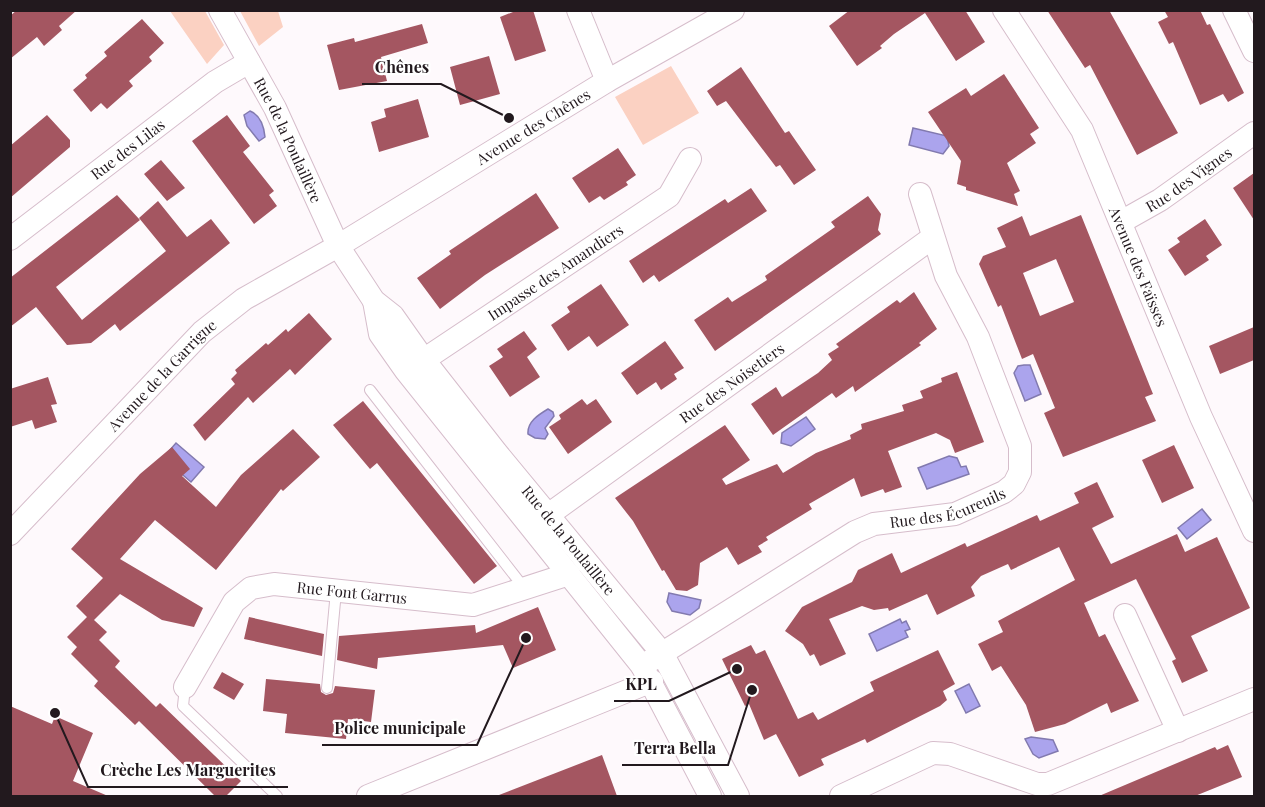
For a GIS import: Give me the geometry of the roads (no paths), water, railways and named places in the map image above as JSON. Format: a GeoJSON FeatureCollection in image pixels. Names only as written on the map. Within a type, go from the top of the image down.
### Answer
{"type":"FeatureCollection","features":[{"type":"Feature","properties":{"kind":"street","name":"Rue de la Poulaillère"},"geometry":{"type":"LineString","coordinates":[[220,10],[275,108],[338,246],[374,301],[380,334],[415,366],[549,514],[662,653],[738,796]]}},
{"type":"Feature","properties":{"kind":"street"},"geometry":{"type":"LineString","coordinates":[[578,10],[607,81]]}},
{"type":"Feature","properties":{"kind":"street","name":"Avenue des Chênes"},"geometry":{"type":"LineString","coordinates":[[338,246],[607,81],[732,10]]}},
{"type":"Feature","properties":{"kind":"street","name":"Avenue des Faïsses"},"geometry":{"type":"LineString","coordinates":[[1004,10],[1082,130],[1201,417],[1254,531]]}},
{"type":"Feature","properties":{"kind":"street"},"geometry":{"type":"LineString","coordinates":[[1234,10],[1254,51]]}},
{"type":"Feature","properties":{"kind":"street","name":"Rue des Lilas"},"geometry":{"type":"LineString","coordinates":[[10,239],[215,82],[249,62]]}},
{"type":"Feature","properties":{"kind":"street","name":"Rue des Vignes"},"geometry":{"type":"LineString","coordinates":[[1121,222],[1160,200],[1254,133]]}},
{"type":"Feature","properties":{"kind":"street","name":"Impasse des Amandiers"},"geometry":{"type":"LineString","coordinates":[[415,366],[669,196],[690,159]]}},
{"type":"Feature","properties":{"kind":"street","name":"Rue des Écureuils"},"geometry":{"type":"LineString","coordinates":[[368,796],[647,673],[662,653],[855,532],[874,524],[955,514],[1004,492],[1014,484],[1020,472],[1020,446],[978,337],[946,276],[932,238],[920,194]]}},
{"type":"Feature","properties":{"kind":"street","name":"Rue des Noisetiers"},"geometry":{"type":"LineString","coordinates":[[530,528],[932,238]]}},
{"type":"Feature","properties":{"kind":"street","name":"Avenue de la Garrigue"},"geometry":{"type":"LineString","coordinates":[[10,534],[202,333],[244,299],[338,246]]}},
{"type":"Feature","properties":{"kind":"street","name":"Rue de la Poulaillère"},"geometry":{"type":"LineString","coordinates":[[415,366],[530,528],[647,673],[711,796]]}},
{"type":"Feature","properties":{"kind":"street","name":"Rue Font Garrus"},"geometry":{"type":"LineString","coordinates":[[184,687],[234,602],[251,588],[274,584],[461,606],[485,603],[569,574]]}},
{"type":"Feature","properties":{"kind":"street"},"geometry":{"type":"LineString","coordinates":[[1125,615],[1178,731]]}},
{"type":"Feature","properties":{"kind":"street"},"geometry":{"type":"LineString","coordinates":[[842,796],[933,753],[950,754],[1037,784],[1048,784],[1254,699]]}},
{"type":"Feature","properties":{"kind":"lane"},"geometry":{"type":"LineString","coordinates":[[370,390],[525,590]]}},
{"type":"Feature","properties":{"kind":"lane"},"geometry":{"type":"LineString","coordinates":[[327,688],[336,591]]}},
{"type":"Feature","properties":{"kind":"lane"},"geometry":{"type":"LineString","coordinates":[[184,687],[183,706],[277,796]]}},
{"type":"Feature","properties":{"kind":"place","name":"Chênes"},"geometry":{"type":"Point","coordinates":[509,118]}},
{"type":"Feature","properties":{"kind":"place","name":"Police municipale"},"geometry":{"type":"Point","coordinates":[526,638]}},
{"type":"Feature","properties":{"kind":"place","name":"KPL"},"geometry":{"type":"Point","coordinates":[737,669]}},
{"type":"Feature","properties":{"kind":"place","name":"Terra Bella"},"geometry":{"type":"Point","coordinates":[752,690]}},
{"type":"Feature","properties":{"kind":"place","name":"Crèche Les Marguerites"},"geometry":{"type":"Point","coordinates":[55,713]}}]}
